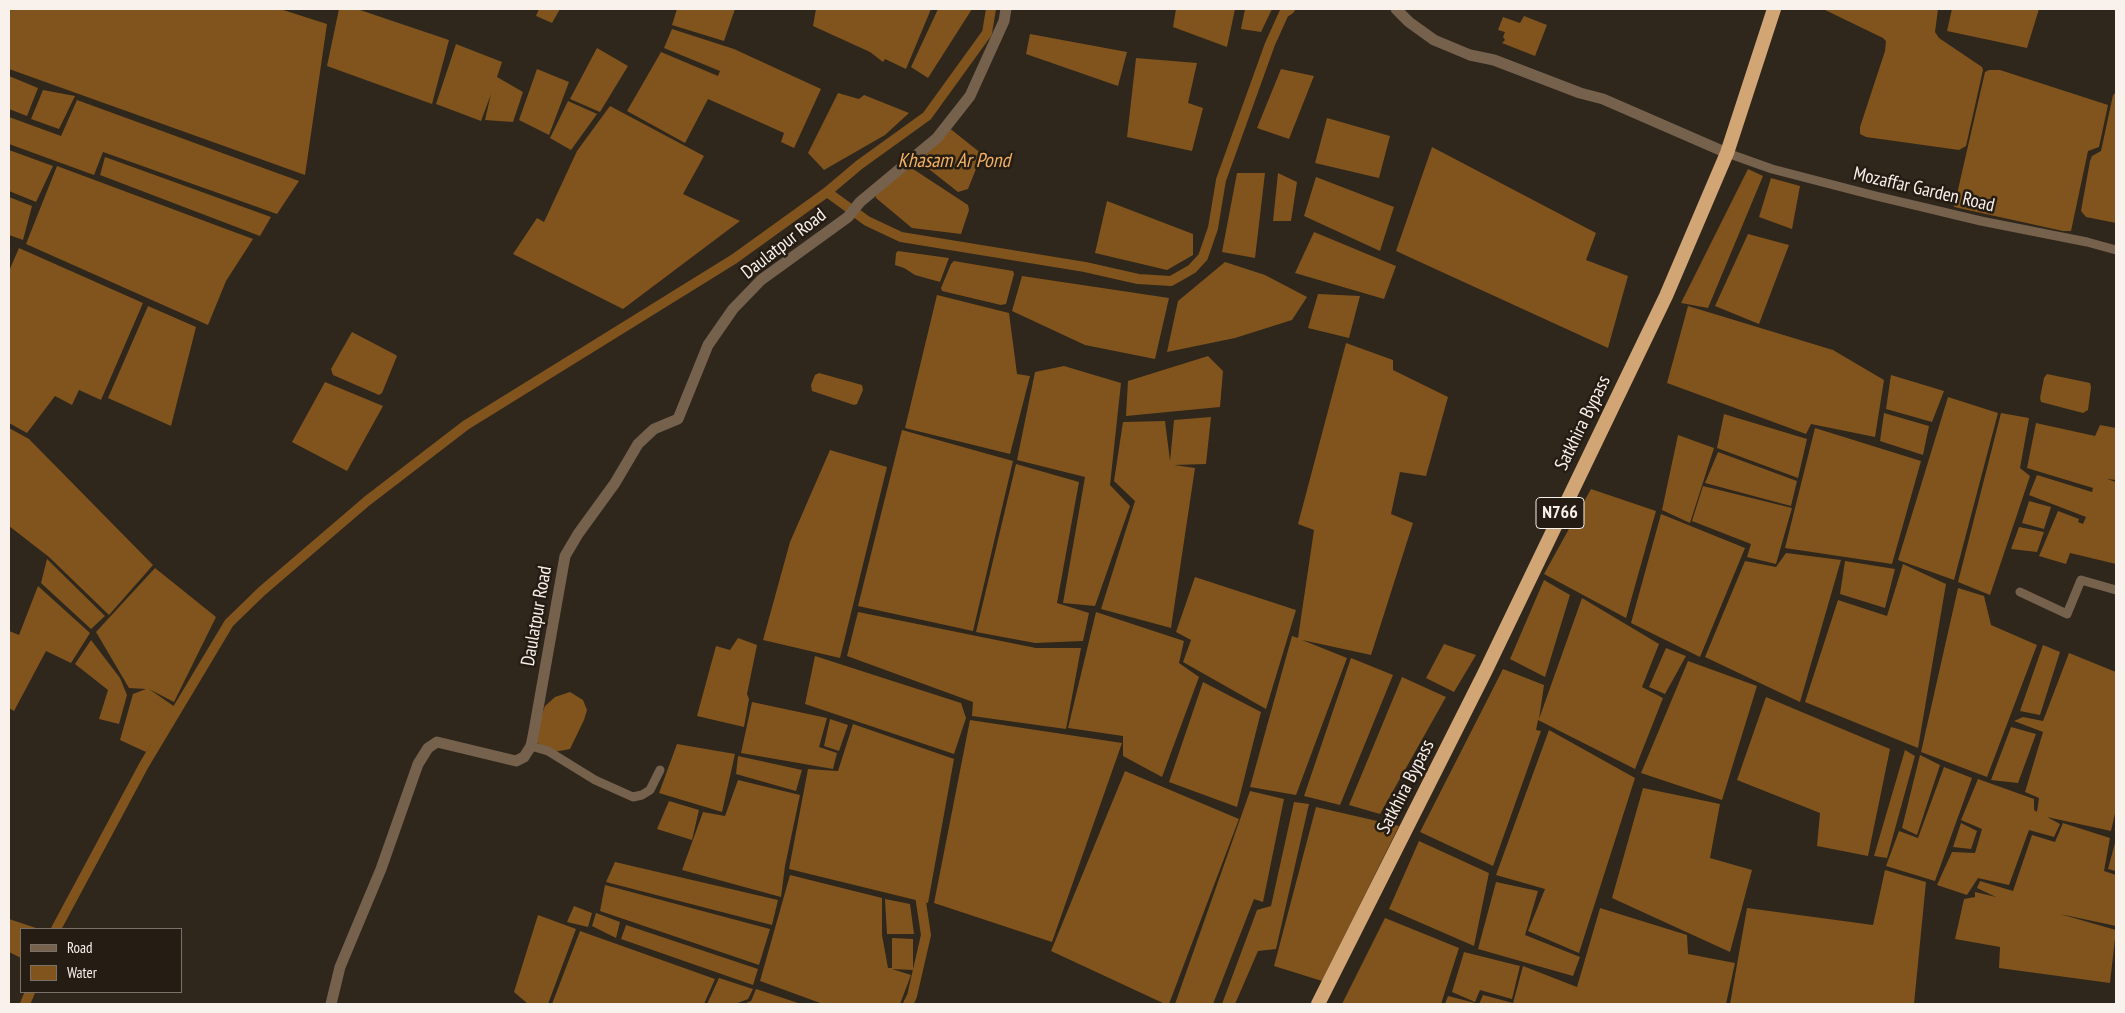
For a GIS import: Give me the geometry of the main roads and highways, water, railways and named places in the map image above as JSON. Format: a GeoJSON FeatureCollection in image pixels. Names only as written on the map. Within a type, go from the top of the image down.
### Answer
{"type":"FeatureCollection","features":[{"type":"Feature","properties":{"kind":"highway","name":"Satkhira Bypass"},"geometry":{"type":"LineString","coordinates":[[1318,1004],[1485,672],[1666,296],[1727,153],[1774,9]]}},
{"type":"Feature","properties":{"kind":"water"},"geometry":{"type":"Polygon","coordinates":[[[9,9],[280,9],[327,24],[305,175],[9,69],[9,9]]]}},
{"type":"Feature","properties":{"kind":"water"},"geometry":{"type":"Polygon","coordinates":[[[339,9],[357,9],[449,40],[432,104],[327,66],[339,9]]]}},
{"type":"Feature","properties":{"kind":"water"},"geometry":{"type":"Polygon","coordinates":[[[539,9],[560,9],[552,23],[536,16],[539,9]]]}},
{"type":"Feature","properties":{"kind":"water"},"geometry":{"type":"Polygon","coordinates":[[[677,9],[735,9],[724,41],[672,25],[677,9]]]}},
{"type":"Feature","properties":{"kind":"water"},"geometry":{"type":"Polygon","coordinates":[[[816,9],[931,9],[906,69],[885,59],[883,62],[870,52],[813,26],[816,9]]]}},
{"type":"Feature","properties":{"kind":"water"},"geometry":{"type":"Polygon","coordinates":[[[938,9],[972,9],[928,78],[911,67],[938,9]]]}},
{"type":"Feature","properties":{"kind":"water"},"geometry":{"type":"Polygon","coordinates":[[[1176,9],[1235,9],[1227,47],[1173,27],[1176,9]]]}},
{"type":"Feature","properties":{"kind":"water"},"geometry":{"type":"Polygon","coordinates":[[[1245,9],[1272,9],[1261,32],[1241,29],[1245,9]]]}},
{"type":"Feature","properties":{"kind":"water"},"geometry":{"type":"Polygon","coordinates":[[[1823,9],[1938,9],[1935,32],[1939,38],[1982,67],[1983,70],[1966,146],[1959,150],[1866,137],[1860,134],[1860,127],[1885,51],[1886,41],[1823,9]]]}},
{"type":"Feature","properties":{"kind":"water"},"geometry":{"type":"Polygon","coordinates":[[[1952,9],[2039,9],[2027,48],[1947,31],[1952,9]]]}},
{"type":"Feature","properties":{"kind":"water"},"geometry":{"type":"Polygon","coordinates":[[[1524,16],[1547,25],[1535,56],[1502,43],[1505,40],[1503,37],[1505,32],[1498,30],[1503,17],[1520,23],[1524,16]]]}},
{"type":"Feature","properties":{"kind":"water"},"geometry":{"type":"Polygon","coordinates":[[[672,29],[734,49],[821,89],[794,148],[781,142],[784,133],[708,99],[685,143],[627,111],[661,52],[718,76],[720,71],[664,48],[672,29]]]}},
{"type":"Feature","properties":{"kind":"water"},"geometry":{"type":"Polygon","coordinates":[[[1030,34],[1127,52],[1118,86],[1026,54],[1030,34]]]}},
{"type":"Feature","properties":{"kind":"water"},"geometry":{"type":"Polygon","coordinates":[[[456,44],[502,62],[497,77],[523,92],[513,122],[485,120],[491,94],[481,121],[436,104],[456,44]]]}},
{"type":"Feature","properties":{"kind":"water"},"geometry":{"type":"Polygon","coordinates":[[[597,48],[628,66],[600,112],[570,99],[597,48]]]}},
{"type":"Feature","properties":{"kind":"water"},"geometry":{"type":"Polygon","coordinates":[[[1136,58],[1197,63],[1188,103],[1203,108],[1192,151],[1127,137],[1136,58]]]}},
{"type":"Feature","properties":{"kind":"water"},"geometry":{"type":"Polygon","coordinates":[[[537,69],[569,82],[549,135],[519,120],[537,69]]]}},
{"type":"Feature","properties":{"kind":"water"},"geometry":{"type":"Polygon","coordinates":[[[1281,69],[1314,76],[1289,139],[1257,128],[1281,69]]]}},
{"type":"Feature","properties":{"kind":"water"},"geometry":{"type":"Polygon","coordinates":[[[2000,70],[2108,105],[2099,147],[2088,151],[2071,231],[2063,231],[1954,207],[1985,72],[2000,70]]]}},
{"type":"Feature","properties":{"kind":"water"},"geometry":{"type":"Polygon","coordinates":[[[9,76],[38,88],[27,116],[9,109],[9,76]]]}},
{"type":"Feature","properties":{"kind":"water"},"geometry":{"type":"Polygon","coordinates":[[[43,90],[75,96],[59,129],[31,119],[43,90]]]}},
{"type":"Feature","properties":{"kind":"water"},"geometry":{"type":"Polygon","coordinates":[[[2116,92],[2116,223],[2086,217],[2081,211],[2090,161],[2092,156],[2101,151],[2113,95],[2116,92]]]}},
{"type":"Feature","properties":{"kind":"water"},"geometry":{"type":"Polygon","coordinates":[[[838,93],[859,99],[864,95],[909,113],[885,135],[824,170],[808,153],[838,93]]]}},
{"type":"Feature","properties":{"kind":"water"},"geometry":{"type":"Polygon","coordinates":[[[77,100],[299,181],[277,214],[103,152],[94,175],[9,144],[9,117],[61,136],[77,100]]]}},
{"type":"Feature","properties":{"kind":"water"},"geometry":{"type":"Polygon","coordinates":[[[568,101],[597,114],[571,150],[550,138],[568,101]]]}},
{"type":"Feature","properties":{"kind":"water"},"geometry":{"type":"Polygon","coordinates":[[[610,106],[704,156],[683,194],[740,221],[623,309],[513,254],[537,218],[544,222],[577,151],[610,106]]]}},
{"type":"Feature","properties":{"kind":"water"},"geometry":{"type":"Polygon","coordinates":[[[1327,118],[1390,136],[1379,178],[1315,163],[1327,118]]]}},
{"type":"Feature","properties":{"kind":"water","name":"Khasam Ar Pond"},"geometry":{"type":"Polygon","coordinates":[[[948,127],[982,154],[968,189],[958,192],[920,162],[948,127]]]}},
{"type":"Feature","properties":{"kind":"water"},"geometry":{"type":"Polygon","coordinates":[[[1432,147],[1596,233],[1586,260],[1628,276],[1608,348],[1396,251],[1432,147]]]}},
{"type":"Feature","properties":{"kind":"water"},"geometry":{"type":"Polygon","coordinates":[[[9,150],[53,166],[36,202],[9,191],[9,150]]]}},
{"type":"Feature","properties":{"kind":"water"},"geometry":{"type":"Polygon","coordinates":[[[105,157],[271,217],[260,236],[100,175],[105,157]]]}},
{"type":"Feature","properties":{"kind":"water"},"geometry":{"type":"Polygon","coordinates":[[[57,166],[253,239],[226,281],[208,325],[26,244],[57,166]]]}},
{"type":"Feature","properties":{"kind":"water"},"geometry":{"type":"Polygon","coordinates":[[[910,167],[968,205],[969,210],[961,234],[912,228],[876,198],[876,195],[910,167]]]}},
{"type":"Feature","properties":{"kind":"water"},"geometry":{"type":"Polygon","coordinates":[[[1748,169],[1763,176],[1708,308],[1681,303],[1748,169]]]}},
{"type":"Feature","properties":{"kind":"water"},"geometry":{"type":"Polygon","coordinates":[[[1237,173],[1265,173],[1255,258],[1222,252],[1237,173]]]}},
{"type":"Feature","properties":{"kind":"water"},"geometry":{"type":"Polygon","coordinates":[[[1278,173],[1297,182],[1291,221],[1273,221],[1278,173]]]}},
{"type":"Feature","properties":{"kind":"water"},"geometry":{"type":"Polygon","coordinates":[[[1316,177],[1394,207],[1380,251],[1304,216],[1316,177]]]}},
{"type":"Feature","properties":{"kind":"water"},"geometry":{"type":"Polygon","coordinates":[[[1771,178],[1800,186],[1792,229],[1759,217],[1771,178]]]}},
{"type":"Feature","properties":{"kind":"water"},"geometry":{"type":"Polygon","coordinates":[[[9,197],[32,206],[23,240],[9,235],[9,197]]]}},
{"type":"Feature","properties":{"kind":"water"},"geometry":{"type":"Polygon","coordinates":[[[1107,201],[1193,234],[1193,255],[1167,270],[1095,253],[1107,201]]]}},
{"type":"Feature","properties":{"kind":"water"},"geometry":{"type":"Polygon","coordinates":[[[1314,232],[1396,266],[1384,299],[1295,273],[1314,232]]]}},
{"type":"Feature","properties":{"kind":"water"},"geometry":{"type":"Polygon","coordinates":[[[1748,234],[1789,245],[1759,324],[1715,306],[1748,234]]]}},
{"type":"Feature","properties":{"kind":"water"},"geometry":{"type":"Polygon","coordinates":[[[19,248],[143,303],[101,400],[79,390],[72,405],[55,396],[27,433],[9,423],[9,271],[19,248]]]}},
{"type":"Feature","properties":{"kind":"water"},"geometry":{"type":"Polygon","coordinates":[[[898,251],[949,258],[940,282],[915,275],[895,265],[896,253],[898,251]]]}},
{"type":"Feature","properties":{"kind":"water"},"geometry":{"type":"Polygon","coordinates":[[[954,261],[1013,271],[1014,274],[1006,304],[1001,305],[942,291],[941,288],[954,261]]]}},
{"type":"Feature","properties":{"kind":"water"},"geometry":{"type":"Polygon","coordinates":[[[1225,262],[1265,275],[1307,297],[1292,320],[1235,338],[1167,352],[1178,301],[1225,262]]]}},
{"type":"Feature","properties":{"kind":"water"},"geometry":{"type":"Polygon","coordinates":[[[1022,276],[1169,298],[1155,359],[1085,345],[1012,311],[1022,276]]]}},
{"type":"Feature","properties":{"kind":"water"},"geometry":{"type":"Polygon","coordinates":[[[1318,294],[1360,296],[1349,338],[1308,328],[1318,294]]]}},
{"type":"Feature","properties":{"kind":"water"},"geometry":{"type":"Polygon","coordinates":[[[937,295],[1009,313],[1017,374],[1030,376],[1010,454],[905,428],[937,295]]]}},
{"type":"Feature","properties":{"kind":"water"},"geometry":{"type":"Polygon","coordinates":[[[148,306],[196,327],[171,426],[108,398],[148,306]]]}},
{"type":"Feature","properties":{"kind":"water"},"geometry":{"type":"Polygon","coordinates":[[[1688,306],[1833,350],[1884,380],[1875,437],[1811,424],[1806,434],[1667,383],[1688,306]]]}},
{"type":"Feature","properties":{"kind":"water"},"geometry":{"type":"Polygon","coordinates":[[[352,332],[397,356],[382,393],[379,395],[333,375],[331,369],[352,332]]]}},
{"type":"Feature","properties":{"kind":"water"},"geometry":{"type":"Polygon","coordinates":[[[1346,343],[1393,360],[1393,370],[1448,397],[1426,476],[1400,472],[1391,514],[1413,523],[1371,655],[1302,640],[1347,658],[1296,795],[1250,787],[1292,636],[1298,638],[1314,530],[1298,524],[1346,343]]]}},
{"type":"Feature","properties":{"kind":"water"},"geometry":{"type":"Polygon","coordinates":[[[1208,356],[1223,371],[1220,407],[1126,416],[1128,381],[1208,356]]]}},
{"type":"Feature","properties":{"kind":"water"},"geometry":{"type":"Polygon","coordinates":[[[1064,366],[1121,383],[1110,485],[1130,506],[1095,606],[1063,603],[1085,477],[1017,460],[1035,372],[1064,366]]]}},
{"type":"Feature","properties":{"kind":"water"},"geometry":{"type":"Polygon","coordinates":[[[819,373],[862,385],[863,390],[857,404],[854,405],[812,391],[811,385],[815,375],[819,373]]]}},
{"type":"Feature","properties":{"kind":"water"},"geometry":{"type":"Polygon","coordinates":[[[2047,374],[2090,383],[2088,410],[2083,413],[2041,402],[2044,378],[2047,374]]]}},
{"type":"Feature","properties":{"kind":"water"},"geometry":{"type":"Polygon","coordinates":[[[1891,375],[1944,391],[1932,422],[1886,409],[1891,375]]]}},
{"type":"Feature","properties":{"kind":"water"},"geometry":{"type":"Polygon","coordinates":[[[325,382],[383,406],[347,471],[292,442],[325,382]]]}},
{"type":"Feature","properties":{"kind":"water"},"geometry":{"type":"Polygon","coordinates":[[[1948,397],[1998,413],[1954,580],[1898,560],[1948,397]]]}},
{"type":"Feature","properties":{"kind":"water"},"geometry":{"type":"Polygon","coordinates":[[[1884,413],[1929,426],[1923,455],[1880,441],[1884,413]]]}},
{"type":"Feature","properties":{"kind":"water"},"geometry":{"type":"Polygon","coordinates":[[[2001,413],[2029,418],[2020,468],[2030,476],[1990,595],[1958,582],[2001,413]]]}},
{"type":"Feature","properties":{"kind":"water"},"geometry":{"type":"Polygon","coordinates":[[[1724,414],[1807,439],[1798,478],[1717,448],[1724,414]]]}},
{"type":"Feature","properties":{"kind":"water"},"geometry":{"type":"Polygon","coordinates":[[[1211,417],[1206,464],[1174,465],[1195,468],[1171,628],[1101,609],[1135,501],[1114,481],[1123,422],[1165,421],[1170,461],[1174,420],[1211,417]]]}},
{"type":"Feature","properties":{"kind":"water"},"geometry":{"type":"Polygon","coordinates":[[[2036,423],[2095,436],[2100,425],[2116,428],[2116,480],[2107,479],[2116,482],[2116,564],[2070,553],[2066,564],[2039,556],[2058,511],[2079,519],[2078,522],[2083,524],[2086,517],[2029,495],[2037,475],[2092,492],[2093,488],[2027,468],[2036,423]]]}},
{"type":"Feature","properties":{"kind":"water"},"geometry":{"type":"Polygon","coordinates":[[[9,428],[29,439],[153,565],[109,615],[49,557],[9,526],[9,428]]]}},
{"type":"Feature","properties":{"kind":"water"},"geometry":{"type":"Polygon","coordinates":[[[1815,428],[1921,461],[1892,564],[1785,548],[1815,428]]]}},
{"type":"Feature","properties":{"kind":"water"},"geometry":{"type":"Polygon","coordinates":[[[902,430],[1013,461],[973,631],[858,606],[902,430]]]}},
{"type":"Feature","properties":{"kind":"water"},"geometry":{"type":"Polygon","coordinates":[[[1678,435],[1714,448],[1690,523],[1662,510],[1678,435]]]}},
{"type":"Feature","properties":{"kind":"water"},"geometry":{"type":"Polygon","coordinates":[[[830,450],[887,467],[840,658],[763,640],[790,542],[830,450]]]}},
{"type":"Feature","properties":{"kind":"water"},"geometry":{"type":"Polygon","coordinates":[[[1718,452],[1797,481],[1791,506],[1705,483],[1718,452]]]}},
{"type":"Feature","properties":{"kind":"water"},"geometry":{"type":"Polygon","coordinates":[[[1016,464],[1079,482],[1057,603],[1089,613],[1083,641],[1035,643],[976,632],[1016,464]]]}},
{"type":"Feature","properties":{"kind":"water"},"geometry":{"type":"Polygon","coordinates":[[[1703,486],[1792,508],[1776,564],[1747,557],[1751,544],[1692,521],[1703,486]]]}},
{"type":"Feature","properties":{"kind":"water"},"geometry":{"type":"Polygon","coordinates":[[[1591,489],[1656,511],[1626,618],[1544,574],[1591,489]]]}},
{"type":"Feature","properties":{"kind":"water"},"geometry":{"type":"Polygon","coordinates":[[[2029,501],[2051,507],[2044,529],[2022,523],[2029,501]]]}},
{"type":"Feature","properties":{"kind":"water"},"geometry":{"type":"Polygon","coordinates":[[[1661,514],[1745,548],[1700,657],[1631,623],[1661,514]]]}},
{"type":"Feature","properties":{"kind":"water"},"geometry":{"type":"Polygon","coordinates":[[[2019,527],[2044,532],[2037,552],[2011,549],[2019,527]]]}},
{"type":"Feature","properties":{"kind":"water"},"geometry":{"type":"Polygon","coordinates":[[[1786,553],[1841,560],[1800,702],[1705,657],[1745,561],[1776,567],[1786,553]]]}},
{"type":"Feature","properties":{"kind":"water"},"geometry":{"type":"Polygon","coordinates":[[[47,559],[105,616],[91,629],[41,583],[47,559]]]}},
{"type":"Feature","properties":{"kind":"water"},"geometry":{"type":"Polygon","coordinates":[[[1845,561],[1895,569],[1885,608],[1840,594],[1845,561]]]}},
{"type":"Feature","properties":{"kind":"water"},"geometry":{"type":"Polygon","coordinates":[[[1903,564],[1946,584],[1918,748],[1805,702],[1838,600],[1887,616],[1903,564]]]}},
{"type":"Feature","properties":{"kind":"water"},"geometry":{"type":"Polygon","coordinates":[[[155,568],[216,617],[174,702],[149,689],[175,707],[146,752],[120,740],[133,694],[146,689],[129,688],[96,632],[155,568]]]}},
{"type":"Feature","properties":{"kind":"water"},"geometry":{"type":"Polygon","coordinates":[[[1195,577],[1296,610],[1266,709],[1183,662],[1191,640],[1176,632],[1195,577]]]}},
{"type":"Feature","properties":{"kind":"water"},"geometry":{"type":"Polygon","coordinates":[[[1544,580],[1570,595],[1545,677],[1510,659],[1544,580]]]}},
{"type":"Feature","properties":{"kind":"water"},"geometry":{"type":"Polygon","coordinates":[[[38,586],[90,633],[71,663],[46,651],[14,711],[9,708],[9,631],[19,635],[38,586]]]}},
{"type":"Feature","properties":{"kind":"water"},"geometry":{"type":"Polygon","coordinates":[[[1958,588],[1984,596],[1991,625],[2037,645],[1987,777],[1921,752],[1958,588]]]}},
{"type":"Feature","properties":{"kind":"water"},"geometry":{"type":"Polygon","coordinates":[[[1582,598],[1659,644],[1642,687],[1663,698],[1635,769],[1538,720],[1536,730],[1541,731],[1493,866],[1420,832],[1503,669],[1544,685],[1539,719],[1582,598]]]}},
{"type":"Feature","properties":{"kind":"water"},"geometry":{"type":"Polygon","coordinates":[[[858,612],[1036,648],[1081,648],[1066,729],[972,716],[973,702],[847,656],[858,612]]]}},
{"type":"Feature","properties":{"kind":"water"},"geometry":{"type":"Polygon","coordinates":[[[1096,612],[1184,641],[1179,663],[1199,677],[1162,777],[1123,756],[1123,736],[1068,728],[1096,612]]]}},
{"type":"Feature","properties":{"kind":"water"},"geometry":{"type":"Polygon","coordinates":[[[738,638],[757,645],[747,694],[749,699],[744,727],[697,716],[716,646],[730,650],[738,638]]]}},
{"type":"Feature","properties":{"kind":"water"},"geometry":{"type":"Polygon","coordinates":[[[91,640],[120,678],[127,695],[119,724],[99,719],[108,690],[75,664],[91,640]]]}},
{"type":"Feature","properties":{"kind":"water"},"geometry":{"type":"Polygon","coordinates":[[[1444,644],[1476,655],[1454,692],[1426,678],[1444,644]]]}},
{"type":"Feature","properties":{"kind":"water"},"geometry":{"type":"Polygon","coordinates":[[[2043,645],[2060,652],[2040,715],[2020,711],[2043,645]]]}},
{"type":"Feature","properties":{"kind":"water"},"geometry":{"type":"Polygon","coordinates":[[[1666,648],[1686,656],[1665,694],[1649,687],[1666,648]]]}},
{"type":"Feature","properties":{"kind":"water"},"geometry":{"type":"Polygon","coordinates":[[[2069,653],[2116,672],[2116,809],[2111,831],[2047,817],[2060,824],[2054,837],[2029,830],[2009,885],[1978,878],[1967,895],[1937,885],[1952,852],[1975,853],[1982,829],[1961,820],[1978,779],[2034,799],[2034,810],[2037,812],[2039,798],[2025,792],[2043,732],[2014,721],[2023,717],[2043,721],[2069,653]]]}},
{"type":"Feature","properties":{"kind":"water"},"geometry":{"type":"Polygon","coordinates":[[[815,656],[961,703],[966,718],[954,754],[805,704],[815,656]]]}},
{"type":"Feature","properties":{"kind":"water"},"geometry":{"type":"Polygon","coordinates":[[[1351,658],[1393,675],[1340,805],[1304,796],[1351,658]]]}},
{"type":"Feature","properties":{"kind":"water"},"geometry":{"type":"Polygon","coordinates":[[[1688,661],[1757,686],[1722,800],[1641,773],[1688,661]]]}},
{"type":"Feature","properties":{"kind":"water"},"geometry":{"type":"Polygon","coordinates":[[[1402,677],[1446,697],[1380,814],[1349,805],[1402,677]]]}},
{"type":"Feature","properties":{"kind":"water"},"geometry":{"type":"Polygon","coordinates":[[[1203,682],[1261,712],[1237,807],[1169,782],[1203,682]]]}},
{"type":"Feature","properties":{"kind":"water"},"geometry":{"type":"Polygon","coordinates":[[[570,692],[583,700],[587,710],[570,749],[554,752],[536,742],[541,717],[545,706],[555,697],[570,692]]]}},
{"type":"Feature","properties":{"kind":"water"},"geometry":{"type":"Polygon","coordinates":[[[1766,697],[1890,749],[1868,856],[1817,846],[1820,813],[1737,780],[1766,697]]]}},
{"type":"Feature","properties":{"kind":"water"},"geometry":{"type":"Polygon","coordinates":[[[752,702],[827,718],[819,747],[837,753],[833,769],[741,753],[752,702]]]}},
{"type":"Feature","properties":{"kind":"water"},"geometry":{"type":"Polygon","coordinates":[[[830,719],[848,725],[839,751],[824,746],[830,719]]]}},
{"type":"Feature","properties":{"kind":"water"},"geometry":{"type":"Polygon","coordinates":[[[970,720],[1122,743],[1052,942],[934,903],[970,720]]]}},
{"type":"Feature","properties":{"kind":"water"},"geometry":{"type":"Polygon","coordinates":[[[853,724],[954,759],[928,903],[789,869],[808,769],[838,771],[853,724]]]}},
{"type":"Feature","properties":{"kind":"water"},"geometry":{"type":"Polygon","coordinates":[[[2011,727],[2036,734],[2018,783],[1991,780],[2011,727]]]}},
{"type":"Feature","properties":{"kind":"water"},"geometry":{"type":"Polygon","coordinates":[[[1549,730],[1635,778],[1579,953],[1528,931],[1545,889],[1496,875],[1549,730]]]}},
{"type":"Feature","properties":{"kind":"water"},"geometry":{"type":"Polygon","coordinates":[[[677,744],[735,754],[722,812],[659,793],[677,744]]]}},
{"type":"Feature","properties":{"kind":"water"},"geometry":{"type":"Polygon","coordinates":[[[1905,750],[1915,756],[1887,858],[1874,856],[1905,750]]]}},
{"type":"Feature","properties":{"kind":"water"},"geometry":{"type":"Polygon","coordinates":[[[1920,755],[1940,765],[1917,835],[1902,828],[1920,755]]]}},
{"type":"Feature","properties":{"kind":"water"},"geometry":{"type":"Polygon","coordinates":[[[738,756],[802,770],[796,791],[736,774],[738,756]]]}},
{"type":"Feature","properties":{"kind":"water"},"geometry":{"type":"Polygon","coordinates":[[[1944,767],[1972,778],[1935,881],[1886,866],[1899,831],[1918,838],[1944,767]]]}},
{"type":"Feature","properties":{"kind":"water"},"geometry":{"type":"Polygon","coordinates":[[[1125,771],[1239,819],[1169,1004],[1165,1004],[1051,951],[1125,771]]]}},
{"type":"Feature","properties":{"kind":"water"},"geometry":{"type":"Polygon","coordinates":[[[738,780],[800,795],[785,866],[781,897],[682,870],[703,812],[725,816],[738,780]]]}},
{"type":"Feature","properties":{"kind":"water"},"geometry":{"type":"Polygon","coordinates":[[[1643,788],[1720,804],[1710,858],[1752,870],[1730,952],[1612,898],[1643,788]]]}},
{"type":"Feature","properties":{"kind":"water"},"geometry":{"type":"Polygon","coordinates":[[[1250,791],[1284,799],[1263,902],[1254,899],[1213,1004],[1175,1004],[1250,791]]]}},
{"type":"Feature","properties":{"kind":"water"},"geometry":{"type":"Polygon","coordinates":[[[669,801],[699,810],[692,840],[657,829],[669,801]]]}},
{"type":"Feature","properties":{"kind":"water"},"geometry":{"type":"Polygon","coordinates":[[[1294,802],[1309,804],[1276,949],[1258,951],[1235,1004],[1222,1004],[1257,910],[1271,906],[1294,802]]]}},
{"type":"Feature","properties":{"kind":"water"},"geometry":{"type":"Polygon","coordinates":[[[1316,807],[1399,826],[1322,981],[1274,966],[1316,807]]]}},
{"type":"Feature","properties":{"kind":"water"},"geometry":{"type":"Polygon","coordinates":[[[1961,823],[1977,831],[1971,849],[1953,847],[1961,823]]]}},
{"type":"Feature","properties":{"kind":"water"},"geometry":{"type":"Polygon","coordinates":[[[2063,823],[2110,838],[2104,871],[2116,875],[2116,926],[2060,914],[2116,930],[2110,983],[1999,968],[2000,947],[1955,939],[1964,899],[1975,897],[1975,892],[1996,897],[1977,888],[1980,881],[2013,891],[2032,835],[2055,842],[2063,823]]]}},
{"type":"Feature","properties":{"kind":"water"},"geometry":{"type":"Polygon","coordinates":[[[2116,839],[2116,871],[2108,869],[2116,839]]]}},
{"type":"Feature","properties":{"kind":"water"},"geometry":{"type":"Polygon","coordinates":[[[1419,841],[1489,873],[1474,946],[1389,909],[1419,841]]]}},
{"type":"Feature","properties":{"kind":"water"},"geometry":{"type":"Polygon","coordinates":[[[615,862],[778,900],[772,925],[606,882],[615,862]]]}},
{"type":"Feature","properties":{"kind":"water"},"geometry":{"type":"Polygon","coordinates":[[[1885,870],[1926,882],[1914,1004],[1730,1004],[1747,908],[1873,925],[1885,870]]]}},
{"type":"Feature","properties":{"kind":"water"},"geometry":{"type":"Polygon","coordinates":[[[790,875],[882,898],[882,935],[888,968],[892,968],[892,938],[913,939],[913,970],[892,969],[911,975],[900,1004],[823,1004],[760,981],[790,875]]]}},
{"type":"Feature","properties":{"kind":"water"},"geometry":{"type":"Polygon","coordinates":[[[1496,882],[1538,891],[1525,935],[1580,957],[1573,976],[1478,949],[1496,882]]]}},
{"type":"Feature","properties":{"kind":"water"},"geometry":{"type":"Polygon","coordinates":[[[605,885],[770,929],[759,965],[600,911],[605,885]]]}},
{"type":"Feature","properties":{"kind":"water"},"geometry":{"type":"Polygon","coordinates":[[[885,899],[910,904],[914,934],[887,934],[885,899]]]}},
{"type":"Feature","properties":{"kind":"water"},"geometry":{"type":"Polygon","coordinates":[[[574,906],[592,913],[588,927],[567,922],[574,906]]]}},
{"type":"Feature","properties":{"kind":"water"},"geometry":{"type":"Polygon","coordinates":[[[1600,908],[1687,935],[1688,954],[1735,963],[1726,1004],[1479,1004],[1483,995],[1513,1003],[1523,966],[1577,987],[1600,908]]]}},
{"type":"Feature","properties":{"kind":"water"},"geometry":{"type":"Polygon","coordinates":[[[596,913],[620,922],[616,938],[592,926],[596,913]]]}},
{"type":"Feature","properties":{"kind":"water"},"geometry":{"type":"Polygon","coordinates":[[[538,915],[576,929],[548,1004],[528,1004],[514,992],[538,915]]]}},
{"type":"Feature","properties":{"kind":"water"},"geometry":{"type":"Polygon","coordinates":[[[1385,918],[1459,948],[1441,1004],[1342,1004],[1385,918]]]}},
{"type":"Feature","properties":{"kind":"water"},"geometry":{"type":"Polygon","coordinates":[[[9,919],[36,928],[20,928],[20,958],[9,952],[9,919]]]}},
{"type":"Feature","properties":{"kind":"water"},"geometry":{"type":"Polygon","coordinates":[[[626,925],[758,969],[753,985],[621,939],[626,925]]]}},
{"type":"Feature","properties":{"kind":"water"},"geometry":{"type":"Polygon","coordinates":[[[580,931],[715,979],[704,1004],[552,1004],[580,931]]]}},
{"type":"Feature","properties":{"kind":"water"},"geometry":{"type":"Polygon","coordinates":[[[1464,952],[1520,966],[1512,999],[1480,990],[1475,1002],[1452,992],[1464,952]]]}},
{"type":"Feature","properties":{"kind":"water"},"geometry":{"type":"Polygon","coordinates":[[[719,978],[753,989],[748,999],[735,1004],[707,1004],[719,978]]]}},
{"type":"Feature","properties":{"kind":"water"},"geometry":{"type":"Polygon","coordinates":[[[756,989],[801,1004],[744,1004],[751,1001],[756,989]]]}},
{"type":"Feature","properties":{"kind":"water"},"geometry":{"type":"Polygon","coordinates":[[[1448,996],[1479,1004],[1445,1004],[1448,996]]]}},
{"type":"Feature","properties":{"kind":"waterway"},"geometry":{"type":"LineString","coordinates":[[57,928],[144,765],[229,623],[262,591],[367,501],[466,425],[734,259],[827,192],[859,165],[927,116],[987,33],[991,9]]}},
{"type":"Feature","properties":{"kind":"waterway"},"geometry":{"type":"LineString","coordinates":[[827,192],[867,221],[901,237],[1085,267],[1138,279],[1171,281],[1192,269],[1203,257],[1213,228],[1221,180],[1270,44],[1284,13],[1290,9]]}},
{"type":"Feature","properties":{"kind":"waterway"},"geometry":{"type":"LineString","coordinates":[[908,1004],[912,996],[926,935],[919,889]]}},
{"type":"Feature","properties":{"kind":"waterway"},"geometry":{"type":"LineString","coordinates":[[25,1004],[30,993]]}}]}
